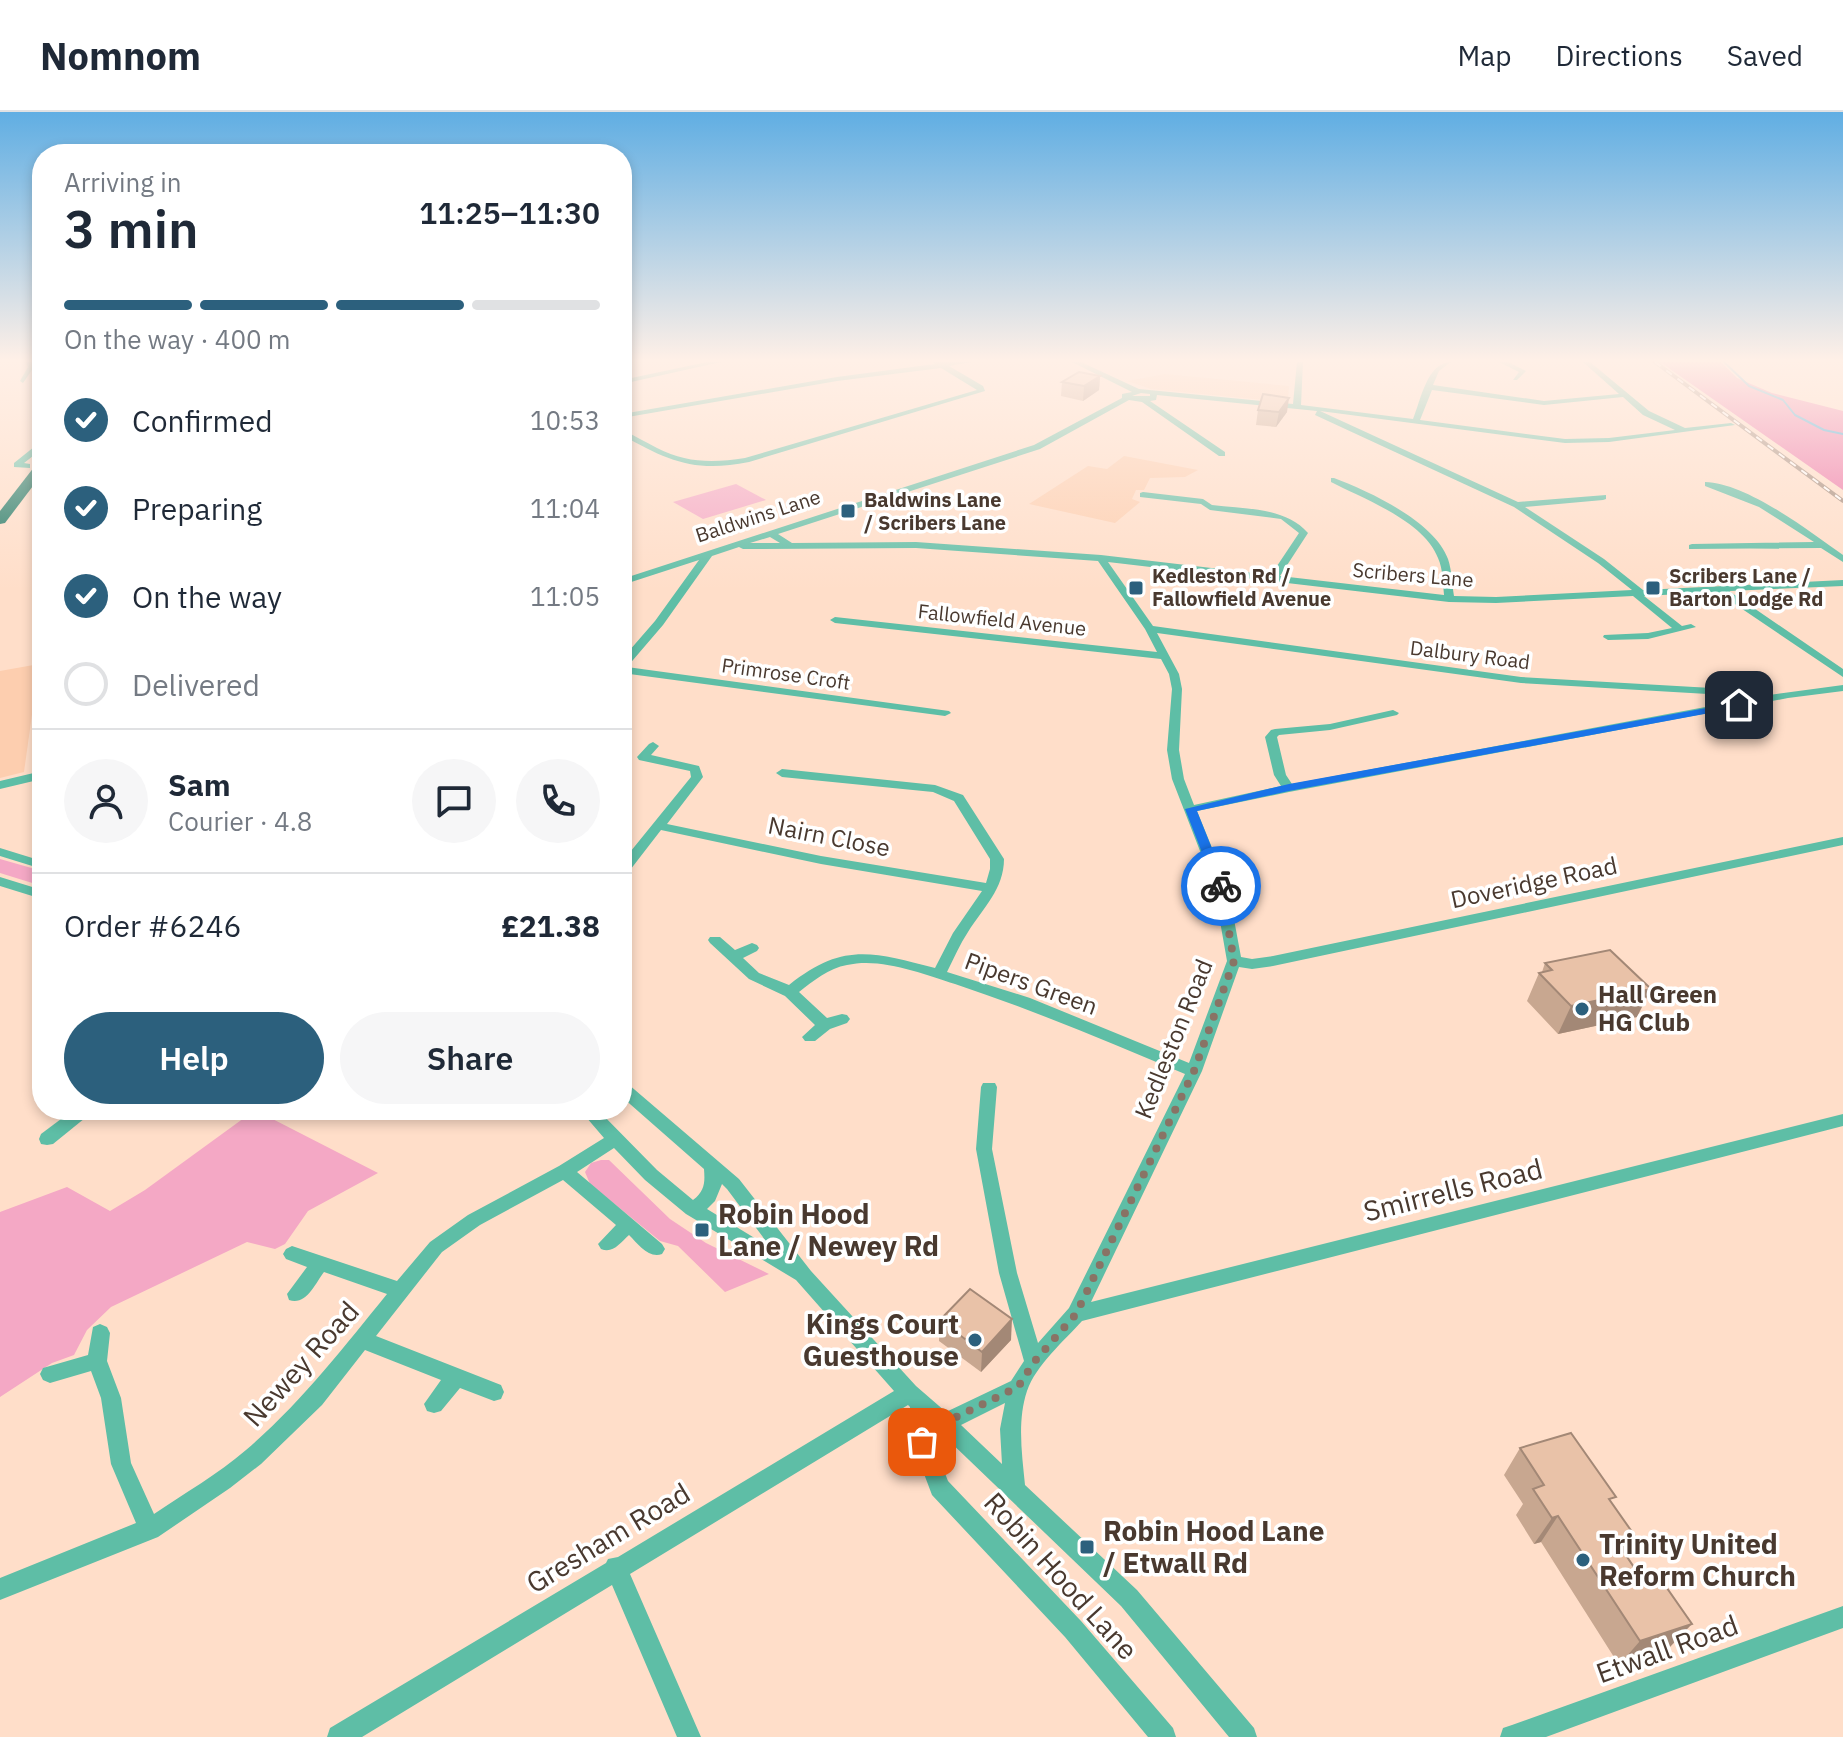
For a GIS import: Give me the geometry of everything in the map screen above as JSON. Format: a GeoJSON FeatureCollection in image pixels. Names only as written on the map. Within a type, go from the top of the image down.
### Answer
{"type":"FeatureCollection","features":[{"type":"Feature","properties":{"kind":"highway"},"geometry":{"type":"LineString","coordinates":[[0,520],[10,490],[32,470]]}},
{"type":"Feature","properties":{"kind":"street"},"geometry":{"type":"LineString","coordinates":[[633,438],[685,464],[716,466],[821,438]]}},
{"type":"Feature","properties":{"kind":"street","name":"Baldwins Lane"},"geometry":{"type":"LineString","coordinates":[[632,579],[1037,447],[1054,438]]}},
{"type":"Feature","properties":{"kind":"street"},"geometry":{"type":"LineString","coordinates":[[1199,438],[1222,454]]}},
{"type":"Feature","properties":{"kind":"street"},"geometry":{"type":"LineString","coordinates":[[1371,438],[1517,505],[1601,561],[1679,628]]}},
{"type":"Feature","properties":{"kind":"street"},"geometry":{"type":"LineString","coordinates":[[1556,438],[1582,441],[1614,438]]}},
{"type":"Feature","properties":{"kind":"street"},"geometry":{"type":"LineString","coordinates":[[32,453],[17,465],[32,465]]}},
{"type":"Feature","properties":{"kind":"street"},"geometry":{"type":"LineString","coordinates":[[1334,480],[1415,525],[1430,537],[1444,559],[1449,599]]}},
{"type":"Feature","properties":{"kind":"street"},"geometry":{"type":"LineString","coordinates":[[1708,484],[1731,489],[1757,502],[1843,559]]}},
{"type":"Feature","properties":{"kind":"street"},"geometry":{"type":"LineString","coordinates":[[1142,495],[1203,502],[1210,507],[1283,517],[1304,531],[1274,578]]}},
{"type":"Feature","properties":{"kind":"street"},"geometry":{"type":"LineString","coordinates":[[1517,505],[1603,497]]}},
{"type":"Feature","properties":{"kind":"street"},"geometry":{"type":"LineString","coordinates":[[771,533],[790,546]]}},
{"type":"Feature","properties":{"kind":"street","name":"Scribers Lane"},"geometry":{"type":"LineString","coordinates":[[728,547],[916,545],[1101,558],[1449,599],[1843,583]]}},
{"type":"Feature","properties":{"kind":"street"},"geometry":{"type":"LineString","coordinates":[[1692,547],[1823,545]]}},
{"type":"Feature","properties":{"kind":"street"},"geometry":{"type":"LineString","coordinates":[[632,655],[710,553]]}},
{"type":"Feature","properties":{"kind":"street","name":"Kedleston Road"},"geometry":{"type":"LineString","coordinates":[[1015,1490],[1010,1429],[1018,1387],[1034,1362],[1076,1314],[1194,1071],[1234,961],[1221,887],[1178,779],[1173,750],[1177,689],[1165,656],[1150,629],[1101,558]]}},
{"type":"Feature","properties":{"kind":"street"},"geometry":{"type":"LineString","coordinates":[[663,568],[695,574]]}},
{"type":"Feature","properties":{"kind":"street"},"geometry":{"type":"LineString","coordinates":[[1719,589],[1843,674]]}},
{"type":"Feature","properties":{"kind":"street","name":"Fallowfield Avenue"},"geometry":{"type":"LineString","coordinates":[[835,620],[1165,656]]}},
{"type":"Feature","properties":{"kind":"street"},"geometry":{"type":"LineString","coordinates":[[1608,637],[1648,636],[1691,627]]}},
{"type":"Feature","properties":{"kind":"street","name":"Dalbury Road"},"geometry":{"type":"LineString","coordinates":[[1150,629],[1521,680],[1689,692],[1788,695]]}},
{"type":"Feature","properties":{"kind":"street","name":"Primrose Croft"},"geometry":{"type":"LineString","coordinates":[[632,669],[945,713]]}},
{"type":"Feature","properties":{"kind":"street"},"geometry":{"type":"LineString","coordinates":[[1191,809],[1788,695],[1843,688]]}},
{"type":"Feature","properties":{"kind":"street"},"geometry":{"type":"LineString","coordinates":[[1689,692],[1714,710]]}},
{"type":"Feature","properties":{"kind":"street"},"geometry":{"type":"LineString","coordinates":[[1289,788],[1277,764],[1271,737],[1275,732],[1330,727],[1393,713]]}},
{"type":"Feature","properties":{"kind":"street"},"geometry":{"type":"LineString","coordinates":[[632,859],[697,777],[695,769],[643,757],[653,746]]}},
{"type":"Feature","properties":{"kind":"street"},"geometry":{"type":"LineString","coordinates":[[782,773],[823,772],[953,794],[959,798],[997,859],[998,868],[990,888]]}},
{"type":"Feature","properties":{"kind":"street"},"geometry":{"type":"LineString","coordinates":[[0,785],[32,777]]}},
{"type":"Feature","properties":{"kind":"street","name":"Nairn Close"},"geometry":{"type":"LineString","coordinates":[[660,826],[821,860],[990,888]]}},
{"type":"Feature","properties":{"kind":"street","name":"Doveridge Road"},"geometry":{"type":"LineString","coordinates":[[1234,961],[1252,964],[1273,961],[1843,841]]}},
{"type":"Feature","properties":{"kind":"street"},"geometry":{"type":"LineString","coordinates":[[0,852],[32,862]]}},
{"type":"Feature","properties":{"kind":"street"},"geometry":{"type":"LineString","coordinates":[[0,881],[32,892]]}},
{"type":"Feature","properties":{"kind":"street","name":"Pipers Green"},"geometry":{"type":"LineString","coordinates":[[990,888],[954,943],[939,974],[1025,1002],[1194,1071]]}},
{"type":"Feature","properties":{"kind":"street"},"geometry":{"type":"LineString","coordinates":[[715,940],[754,976],[790,992],[825,1025]]}},
{"type":"Feature","properties":{"kind":"street"},"geometry":{"type":"LineString","coordinates":[[732,957],[752,948]]}},
{"type":"Feature","properties":{"kind":"street"},"geometry":{"type":"LineString","coordinates":[[790,992],[824,965],[843,959],[876,959],[939,974]]}},
{"type":"Feature","properties":{"kind":"street"},"geometry":{"type":"LineString","coordinates":[[810,1037],[825,1025],[842,1019]]}},
{"type":"Feature","properties":{"kind":"street"},"geometry":{"type":"LineString","coordinates":[[989,1087],[984,1149],[1008,1273],[1034,1362]]}},
{"type":"Feature","properties":{"kind":"street","name":"Robin Hood Lane"},"geometry":{"type":"LineString","coordinates":[[632,1097],[733,1184],[804,1277],[914,1397],[1129,1598],[1245,1737]]}},
{"type":"Feature","properties":{"kind":"street"},"geometry":{"type":"LineString","coordinates":[[47,1139],[71,1120]]}},
{"type":"Feature","properties":{"kind":"street","name":"Robin Hood Lane"},"geometry":{"type":"LineString","coordinates":[[598,1120],[651,1175],[692,1209],[804,1277]]}},
{"type":"Feature","properties":{"kind":"street","name":"Smirrells Road"},"geometry":{"type":"LineString","coordinates":[[1076,1314],[1843,1120]]}},
{"type":"Feature","properties":{"kind":"street","name":"Newey Road"},"geometry":{"type":"LineString","coordinates":[[0,1589],[150,1529],[254,1457],[315,1398],[436,1247],[455,1231],[565,1171],[617,1138]]}},
{"type":"Feature","properties":{"kind":"street"},"geometry":{"type":"LineString","coordinates":[[692,1209],[705,1203],[711,1195],[714,1184],[712,1165]]}},
{"type":"Feature","properties":{"kind":"street"},"geometry":{"type":"LineString","coordinates":[[565,1171],[592,1198],[629,1224],[656,1249]]}},
{"type":"Feature","properties":{"kind":"street"},"geometry":{"type":"LineString","coordinates":[[607,1244],[629,1224]]}},
{"type":"Feature","properties":{"kind":"street"},"geometry":{"type":"LineString","coordinates":[[292,1254],[400,1290]]}},
{"type":"Feature","properties":{"kind":"street"},"geometry":{"type":"LineString","coordinates":[[296,1294],[319,1265]]}},
{"type":"Feature","properties":{"kind":"street"},"geometry":{"type":"LineString","coordinates":[[100,1333],[97,1361],[111,1398],[121,1464],[150,1529]]}},
{"type":"Feature","properties":{"kind":"street"},"geometry":{"type":"LineString","coordinates":[[363,1340],[494,1392]]}},
{"type":"Feature","properties":{"kind":"street"},"geometry":{"type":"LineString","coordinates":[[50,1374],[97,1361]]}},
{"type":"Feature","properties":{"kind":"street"},"geometry":{"type":"LineString","coordinates":[[434,1404],[455,1378]]}},
{"type":"Feature","properties":{"kind":"street"},"geometry":{"type":"LineString","coordinates":[[922,1442],[944,1423],[1018,1387]]}},
{"type":"Feature","properties":{"kind":"street","name":"Robin Hood Lane"},"geometry":{"type":"LineString","coordinates":[[914,1397],[922,1442],[940,1488],[1073,1629],[1164,1737]]}},
{"type":"Feature","properties":{"kind":"street","name":"Gresham Road"},"geometry":{"type":"LineString","coordinates":[[339,1737],[616,1567],[914,1397]]}},
{"type":"Feature","properties":{"kind":"street"},"geometry":{"type":"LineString","coordinates":[[616,1567],[689,1737]]}},
{"type":"Feature","properties":{"kind":"street","name":"Etwall Road"},"geometry":{"type":"LineString","coordinates":[[1512,1737],[1843,1617]]}},
{"type":"Feature","properties":{"kind":"shaded area"},"geometry":{"type":"Polygon","coordinates":[[[1768,438],[1843,438],[1843,490],[1768,438]]]}},
{"type":"Feature","properties":{"kind":"shaded area"},"geometry":{"type":"Polygon","coordinates":[[[1124,456],[1198,470],[1185,477],[1150,478],[1144,490],[1136,490],[1132,499],[1140,502],[1115,523],[1029,504],[1088,466],[1107,469],[1124,456]]]}},
{"type":"Feature","properties":{"kind":"shaded area"},"geometry":{"type":"Polygon","coordinates":[[[736,484],[766,500],[703,519],[673,502],[736,484]]]}},
{"type":"Feature","properties":{"kind":"shaded area"},"geometry":{"type":"Polygon","coordinates":[[[32,665],[32,714],[24,772],[0,778],[0,671],[32,665]]]}},
{"type":"Feature","properties":{"kind":"shaded area"},"geometry":{"type":"Polygon","coordinates":[[[0,859],[32,868],[32,883],[0,873],[0,859]]]}},
{"type":"Feature","properties":{"kind":"shaded area"},"geometry":{"type":"Polygon","coordinates":[[[241,1120],[275,1120],[378,1173],[308,1211],[285,1244],[275,1249],[247,1242],[111,1307],[87,1330],[74,1355],[52,1363],[0,1397],[0,1212],[67,1187],[110,1211],[145,1190],[241,1120]]]}},
{"type":"Feature","properties":{"kind":"shaded area"},"geometry":{"type":"Polygon","coordinates":[[[609,1160],[670,1219],[706,1243],[769,1274],[725,1292],[678,1246],[660,1241],[590,1184],[585,1172],[591,1163],[609,1160]]]}},
{"type":"Feature","properties":{"kind":"building"},"geometry":{"type":"Polygon","coordinates":[[[1610,950],[1651,989],[1571,1006],[1539,973],[1552,970],[1545,963],[1610,950]]]}},
{"type":"Feature","properties":{"kind":"building"},"geometry":{"type":"Polygon","coordinates":[[[970,1289],[1012,1319],[982,1352],[940,1320],[970,1289]]]}},
{"type":"Feature","properties":{"kind":"building"},"geometry":{"type":"Polygon","coordinates":[[[1571,1433],[1616,1497],[1609,1499],[1637,1539],[1619,1545],[1640,1576],[1655,1571],[1692,1624],[1640,1641],[1558,1516],[1552,1518],[1533,1489],[1544,1485],[1520,1448],[1571,1433]]]}},
{"type":"Feature","properties":{"kind":"railway"},"geometry":{"type":"LineString","coordinates":[[1758,438],[1843,501]]}},
{"type":"Feature","properties":{"kind":"way so far"},"geometry":{"type":"LineString","coordinates":[[922,1442],[944,1423],[1018,1387],[1034,1362],[1076,1314],[1194,1071],[1234,961],[1221,886]]}},
{"type":"Feature","properties":{"kind":"place","name":"Baldwins Lane / Scribers Lane"},"geometry":{"type":"Point","coordinates":[848,511]}},
{"type":"Feature","properties":{"kind":"place","name":"Kedleston Rd / Fallowfield Avenue"},"geometry":{"type":"Point","coordinates":[1136,588]}},
{"type":"Feature","properties":{"kind":"place","name":"Scribers Lane / Barton Lodge Rd"},"geometry":{"type":"Point","coordinates":[1653,588]}},
{"type":"Feature","properties":{"kind":"place","name":"Hall Green HG Club"},"geometry":{"type":"Point","coordinates":[1582,1009]}},
{"type":"Feature","properties":{"kind":"place","name":"Robin Hood Lane / Newey Rd"},"geometry":{"type":"Point","coordinates":[702,1230]}},
{"type":"Feature","properties":{"kind":"place","name":"Kings Court Guesthouse"},"geometry":{"type":"Point","coordinates":[975,1340]}},
{"type":"Feature","properties":{"kind":"place","name":"Robin Hood Lane / Etwall Rd"},"geometry":{"type":"Point","coordinates":[1087,1547]}},
{"type":"Feature","properties":{"kind":"place","name":"Trinity United Reform Church"},"geometry":{"type":"Point","coordinates":[1583,1560]}},
{"type":"Feature","properties":{"kind":"route"},"geometry":{"type":"LineString","coordinates":[[1221,886],[1191,809],[1739,705]]}}]}
